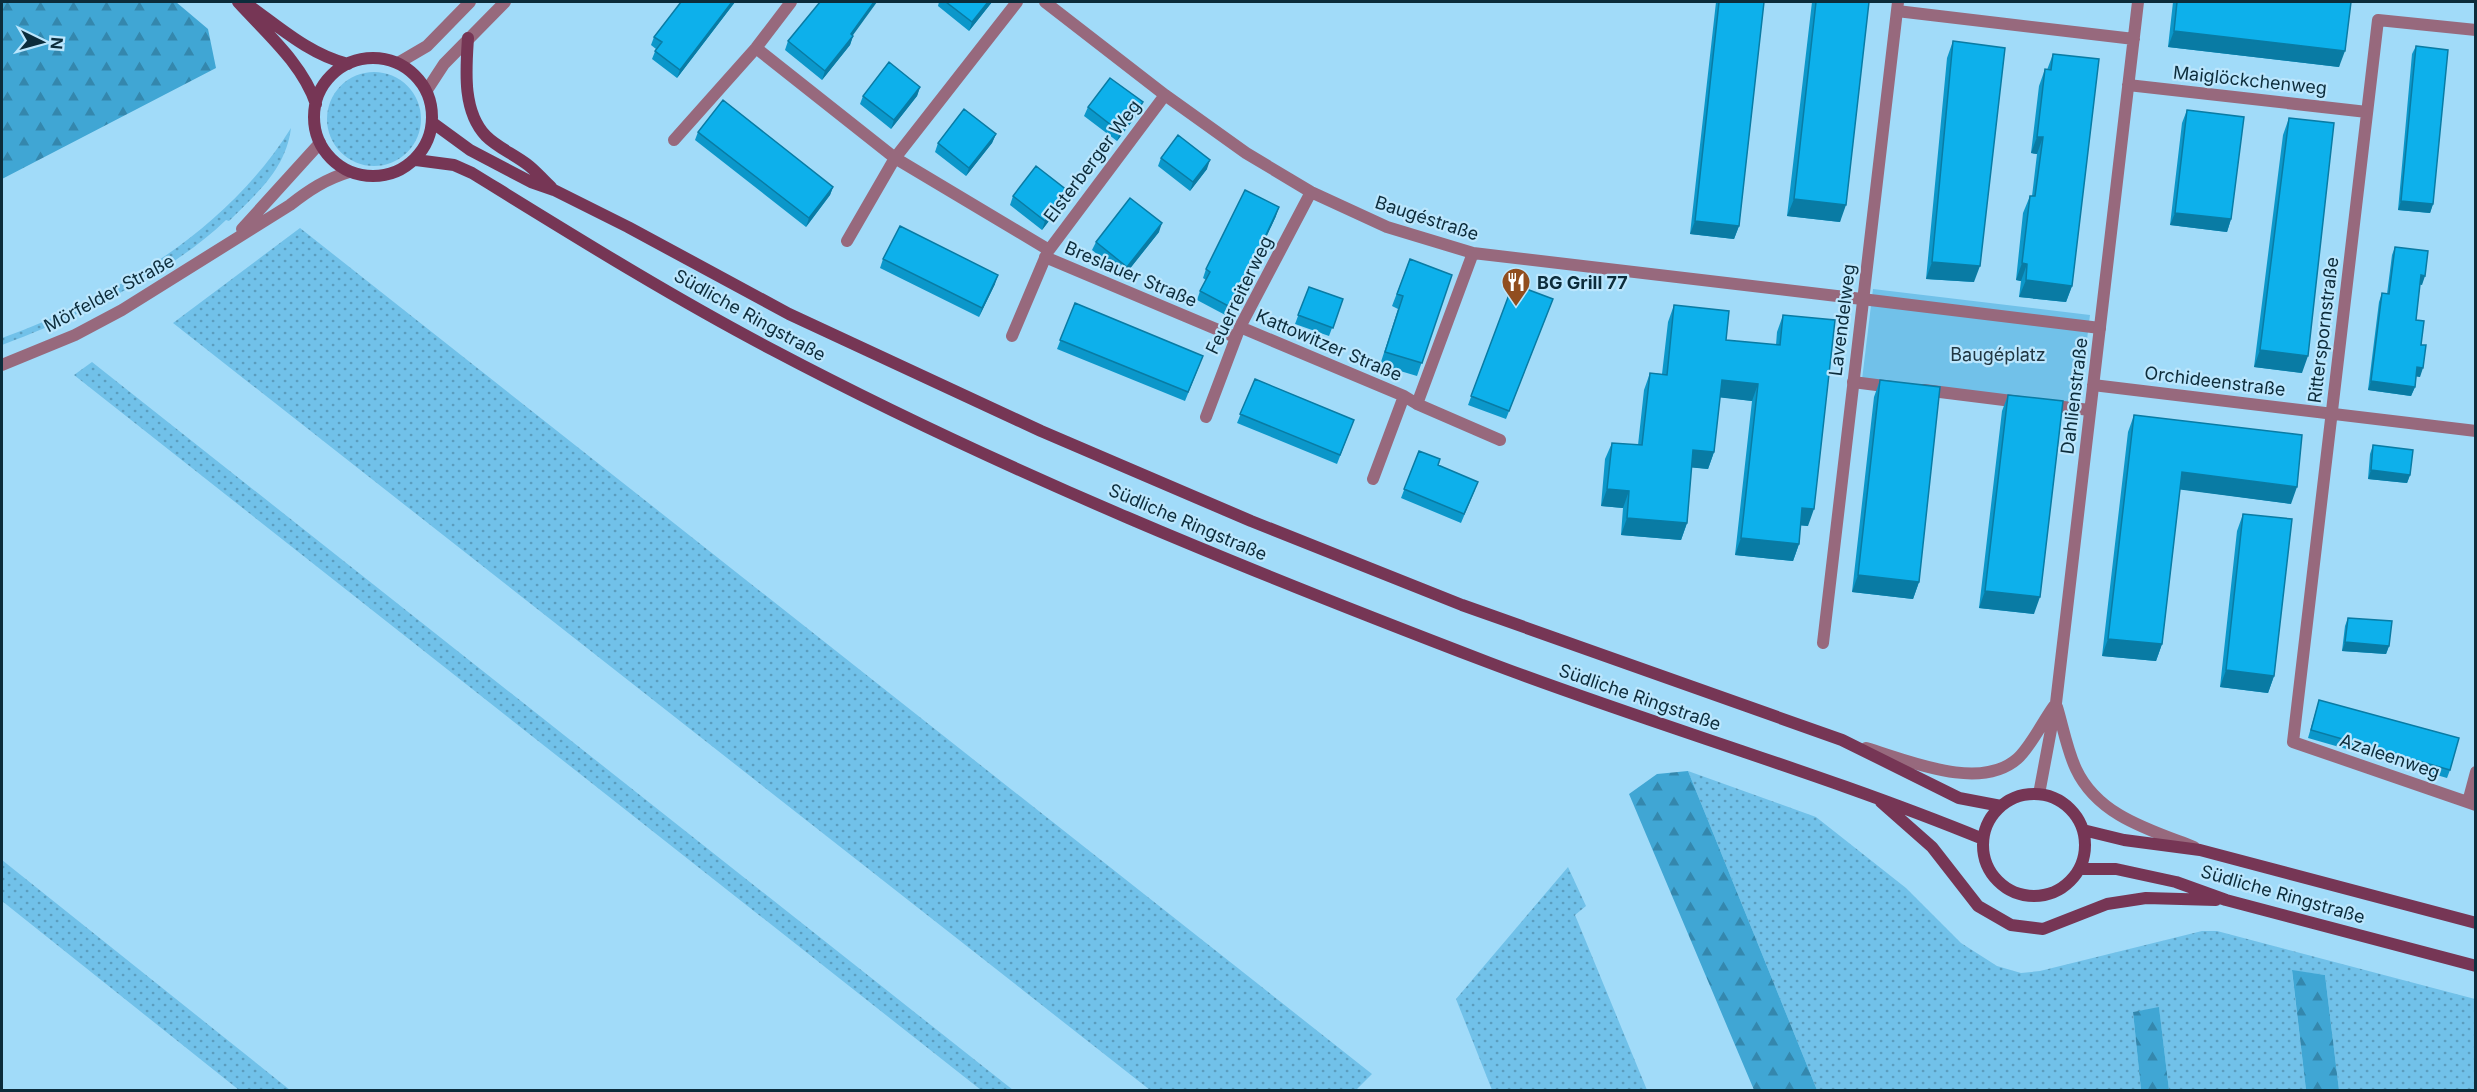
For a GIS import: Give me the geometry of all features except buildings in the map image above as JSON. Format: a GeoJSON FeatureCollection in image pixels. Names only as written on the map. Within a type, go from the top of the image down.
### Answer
{"type":"FeatureCollection","features":[{"type":"Feature","properties":{"kind":"main road"},"geometry":{"type":"LineString","coordinates":[[238,2],[299,70],[310,86],[315,104],[314,124],[320,143],[327,155],[349,172],[366,177],[384,176],[401,170],[416,160],[427,143],[433,123],[432,106],[427,90],[414,74],[398,63],[373,58],[348,63],[330,60],[243,2]]}},
{"type":"Feature","properties":{"kind":"main road"},"geometry":{"type":"LineString","coordinates":[[468,38],[465,79],[470,106],[484,134],[528,165],[554,190]]}},
{"type":"Feature","properties":{"kind":"main road"},"geometry":{"type":"LineString","coordinates":[[315,104],[322,87],[333,74],[348,63]]}},
{"type":"Feature","properties":{"kind":"main road","name":"Südliche Ringstraße"},"geometry":{"type":"LineString","coordinates":[[433,123],[470,150],[531,183],[554,190],[789,314],[1142,474],[1462,605],[1842,740],[1903,769],[1948,794],[1979,804],[2001,806]]}},
{"type":"Feature","properties":{"kind":"main road","name":"Südliche Ringstraße"},"geometry":{"type":"LineString","coordinates":[[416,160],[454,165],[472,173],[772,350],[855,392],[1069,491],[1253,569],[1494,664],[1672,729],[1875,797],[1983,839]]}},
{"type":"Feature","properties":{"kind":"main road"},"geometry":{"type":"LineString","coordinates":[[2038,794],[2056,798],[2071,809],[2083,830],[2085,848],[2079,869],[2066,885],[2050,894],[2036,896],[2018,894],[2005,887],[1993,875],[1984,856],[1983,839],[1991,818],[2001,806],[2018,796],[2038,794]]}},
{"type":"Feature","properties":{"kind":"main road"},"geometry":{"type":"LineString","coordinates":[[1875,797],[1932,847],[1978,906],[2011,925],[2043,929],[2107,904],[2146,898],[2226,900]]}},
{"type":"Feature","properties":{"kind":"main road","name":"Südliche Ringstraße"},"geometry":{"type":"LineString","coordinates":[[2083,830],[2124,840],[2200,850],[2475,922]]}},
{"type":"Feature","properties":{"kind":"main road","name":"Südliche Ringstraße"},"geometry":{"type":"LineString","coordinates":[[2079,869],[2116,869],[2176,882],[2226,900],[2475,966]]}},
{"type":"Feature","properties":{"kind":"street"},"geometry":{"type":"LineString","coordinates":[[398,63],[427,46],[470,2]]}},
{"type":"Feature","properties":{"kind":"street"},"geometry":{"type":"LineString","coordinates":[[427,90],[444,64],[505,2]]}},
{"type":"Feature","properties":{"kind":"street"},"geometry":{"type":"LineString","coordinates":[[674,140],[756,48],[791,2]]}},
{"type":"Feature","properties":{"kind":"street"},"geometry":{"type":"LineString","coordinates":[[847,241],[895,158],[1017,2]]}},
{"type":"Feature","properties":{"kind":"street","name":"Baugéstraße"},"geometry":{"type":"LineString","coordinates":[[1045,2],[1246,153],[1311,192],[1387,227],[1473,253],[1862,298]]}},
{"type":"Feature","properties":{"kind":"street","name":"Dahlienstraße"},"geometry":{"type":"LineString","coordinates":[[2038,794],[2056,703],[2138,2]]}},
{"type":"Feature","properties":{"kind":"street"},"geometry":{"type":"LineString","coordinates":[[1898,6],[2134,39]]}},
{"type":"Feature","properties":{"kind":"street","name":"Lavendelweg"},"geometry":{"type":"LineString","coordinates":[[1823,644],[1898,6]]}},
{"type":"Feature","properties":{"kind":"street","name":"Ritterspornstraße"},"geometry":{"type":"LineString","coordinates":[[2293,742],[2378,20],[2475,30]]}},
{"type":"Feature","properties":{"kind":"street","name":"Elsterberger Weg"},"geometry":{"type":"LineString","coordinates":[[756,48],[895,158],[1047,254]]}},
{"type":"Feature","properties":{"kind":"street","name":"Maiglöckchenweg"},"geometry":{"type":"LineString","coordinates":[[2128,85],[2367,112]]}},
{"type":"Feature","properties":{"kind":"street","name":"Elsterberger Weg"},"geometry":{"type":"LineString","coordinates":[[1012,336],[1047,254],[1165,94]]}},
{"type":"Feature","properties":{"kind":"street","name":"Mörfelder Straße"},"geometry":{"type":"LineString","coordinates":[[229,242],[261,211],[320,143]]}},
{"type":"Feature","properties":{"kind":"street","name":"Mörfelder Straße"},"geometry":{"type":"LineString","coordinates":[[2,365],[75,335],[122,310],[188,271],[329,178],[349,172]]}},
{"type":"Feature","properties":{"kind":"street","name":"Feuerreiterweg"},"geometry":{"type":"LineString","coordinates":[[1206,417],[1238,332],[1311,192]]}},
{"type":"Feature","properties":{"kind":"street","name":"Kattowitzer Straße"},"geometry":{"type":"LineString","coordinates":[[1417,404],[1473,253]]}},
{"type":"Feature","properties":{"kind":"street","name":"Breslauer Straße"},"geometry":{"type":"LineString","coordinates":[[1047,254],[1238,332]]}},
{"type":"Feature","properties":{"kind":"street"},"geometry":{"type":"LineString","coordinates":[[1862,298],[2100,328]]}},
{"type":"Feature","properties":{"kind":"street","name":"Kattowitzer Straße"},"geometry":{"type":"LineString","coordinates":[[1238,332],[1404,396],[1417,404],[1500,440]]}},
{"type":"Feature","properties":{"kind":"street"},"geometry":{"type":"LineString","coordinates":[[1853,382],[2090,410]]}},
{"type":"Feature","properties":{"kind":"street","name":"Orchideenstraße"},"geometry":{"type":"LineString","coordinates":[[2093,385],[2475,431]]}},
{"type":"Feature","properties":{"kind":"street","name":"Kattowitzer Straße"},"geometry":{"type":"LineString","coordinates":[[1373,479],[1404,396]]}},
{"type":"Feature","properties":{"kind":"street","name":"Südliche Ringstraße"},"geometry":{"type":"LineString","coordinates":[[1842,740],[1939,770],[1971,773],[1997,771],[2017,759],[2056,703]]}},
{"type":"Feature","properties":{"kind":"street","name":"Südliche Ringstraße"},"geometry":{"type":"LineString","coordinates":[[2056,703],[2076,769],[2092,794],[2111,811],[2131,822],[2200,850]]}},
{"type":"Feature","properties":{"kind":"street","name":"Azaleenweg"},"geometry":{"type":"LineString","coordinates":[[2293,742],[2472,803]]}},
{"type":"Feature","properties":{"kind":"street"},"geometry":{"type":"LineString","coordinates":[[2472,803],[2475,772]]}},
{"type":"Feature","properties":{"kind":"green space"},"geometry":{"type":"Polygon","coordinates":[[[2,2],[176,2],[208,29],[216,68],[2,179],[2,2]]]}},
{"type":"Feature","properties":{"kind":"green space"},"geometry":{"type":"Polygon","coordinates":[[[374,72],[392,75],[407,86],[418,101],[421,119],[418,137],[407,152],[392,163],[374,166],[356,163],[341,152],[330,137],[327,119],[330,101],[341,86],[356,75],[374,72]]]}},
{"type":"Feature","properties":{"kind":"green space"},"geometry":{"type":"Polygon","coordinates":[[[291,128],[288,143],[277,168],[260,190],[229,221],[226,220],[177,259],[120,293],[2,345],[2,338],[85,303],[164,257],[201,229],[234,199],[265,165],[291,128]]]}},
{"type":"Feature","properties":{"kind":"green space"},"geometry":{"type":"Polygon","coordinates":[[[300,228],[1372,1074],[1356,1090],[1150,1090],[173,323],[300,228]]]}},
{"type":"Feature","properties":{"kind":"green space","name":"Baugéplatz"},"geometry":{"type":"Polygon","coordinates":[[[1873,289],[2090,315],[2078,414],[1861,388],[1873,289]]]}},
{"type":"Feature","properties":{"kind":"green space"},"geometry":{"type":"Polygon","coordinates":[[[92,362],[1013,1090],[981,1090],[74,375],[92,362]]]}},
{"type":"Feature","properties":{"kind":"green space"},"geometry":{"type":"Polygon","coordinates":[[[1688,771],[1816,817],[1906,888],[1961,943],[1997,966],[2021,973],[2040,971],[2202,931],[2217,931],[2475,999],[2475,1090],[2339,1090],[2325,975],[2292,971],[2306,1090],[2169,1090],[2159,1008],[2133,1012],[2141,1090],[1817,1090],[1688,771]]]}},
{"type":"Feature","properties":{"kind":"green space"},"geometry":{"type":"Polygon","coordinates":[[[1688,771],[1817,1090],[1754,1090],[1629,794],[1657,774],[1688,771]]]}},
{"type":"Feature","properties":{"kind":"green space"},"geometry":{"type":"Polygon","coordinates":[[[2,860],[290,1090],[239,1090],[2,901],[2,860]]]}},
{"type":"Feature","properties":{"kind":"green space"},"geometry":{"type":"Polygon","coordinates":[[[1568,867],[1586,906],[1575,915],[1647,1090],[1492,1090],[1456,999],[1568,867]]]}},
{"type":"Feature","properties":{"kind":"green space"},"geometry":{"type":"Polygon","coordinates":[[[2292,970],[2325,975],[2339,1090],[2306,1090],[2292,970]]]}},
{"type":"Feature","properties":{"kind":"green space"},"geometry":{"type":"Polygon","coordinates":[[[2159,1007],[2169,1090],[2141,1090],[2133,1012],[2159,1007]]]}},
{"type":"Feature","properties":{"kind":"place","name":"BG Grill 77"},"geometry":{"type":"Point","coordinates":[1516,308]}}]}
